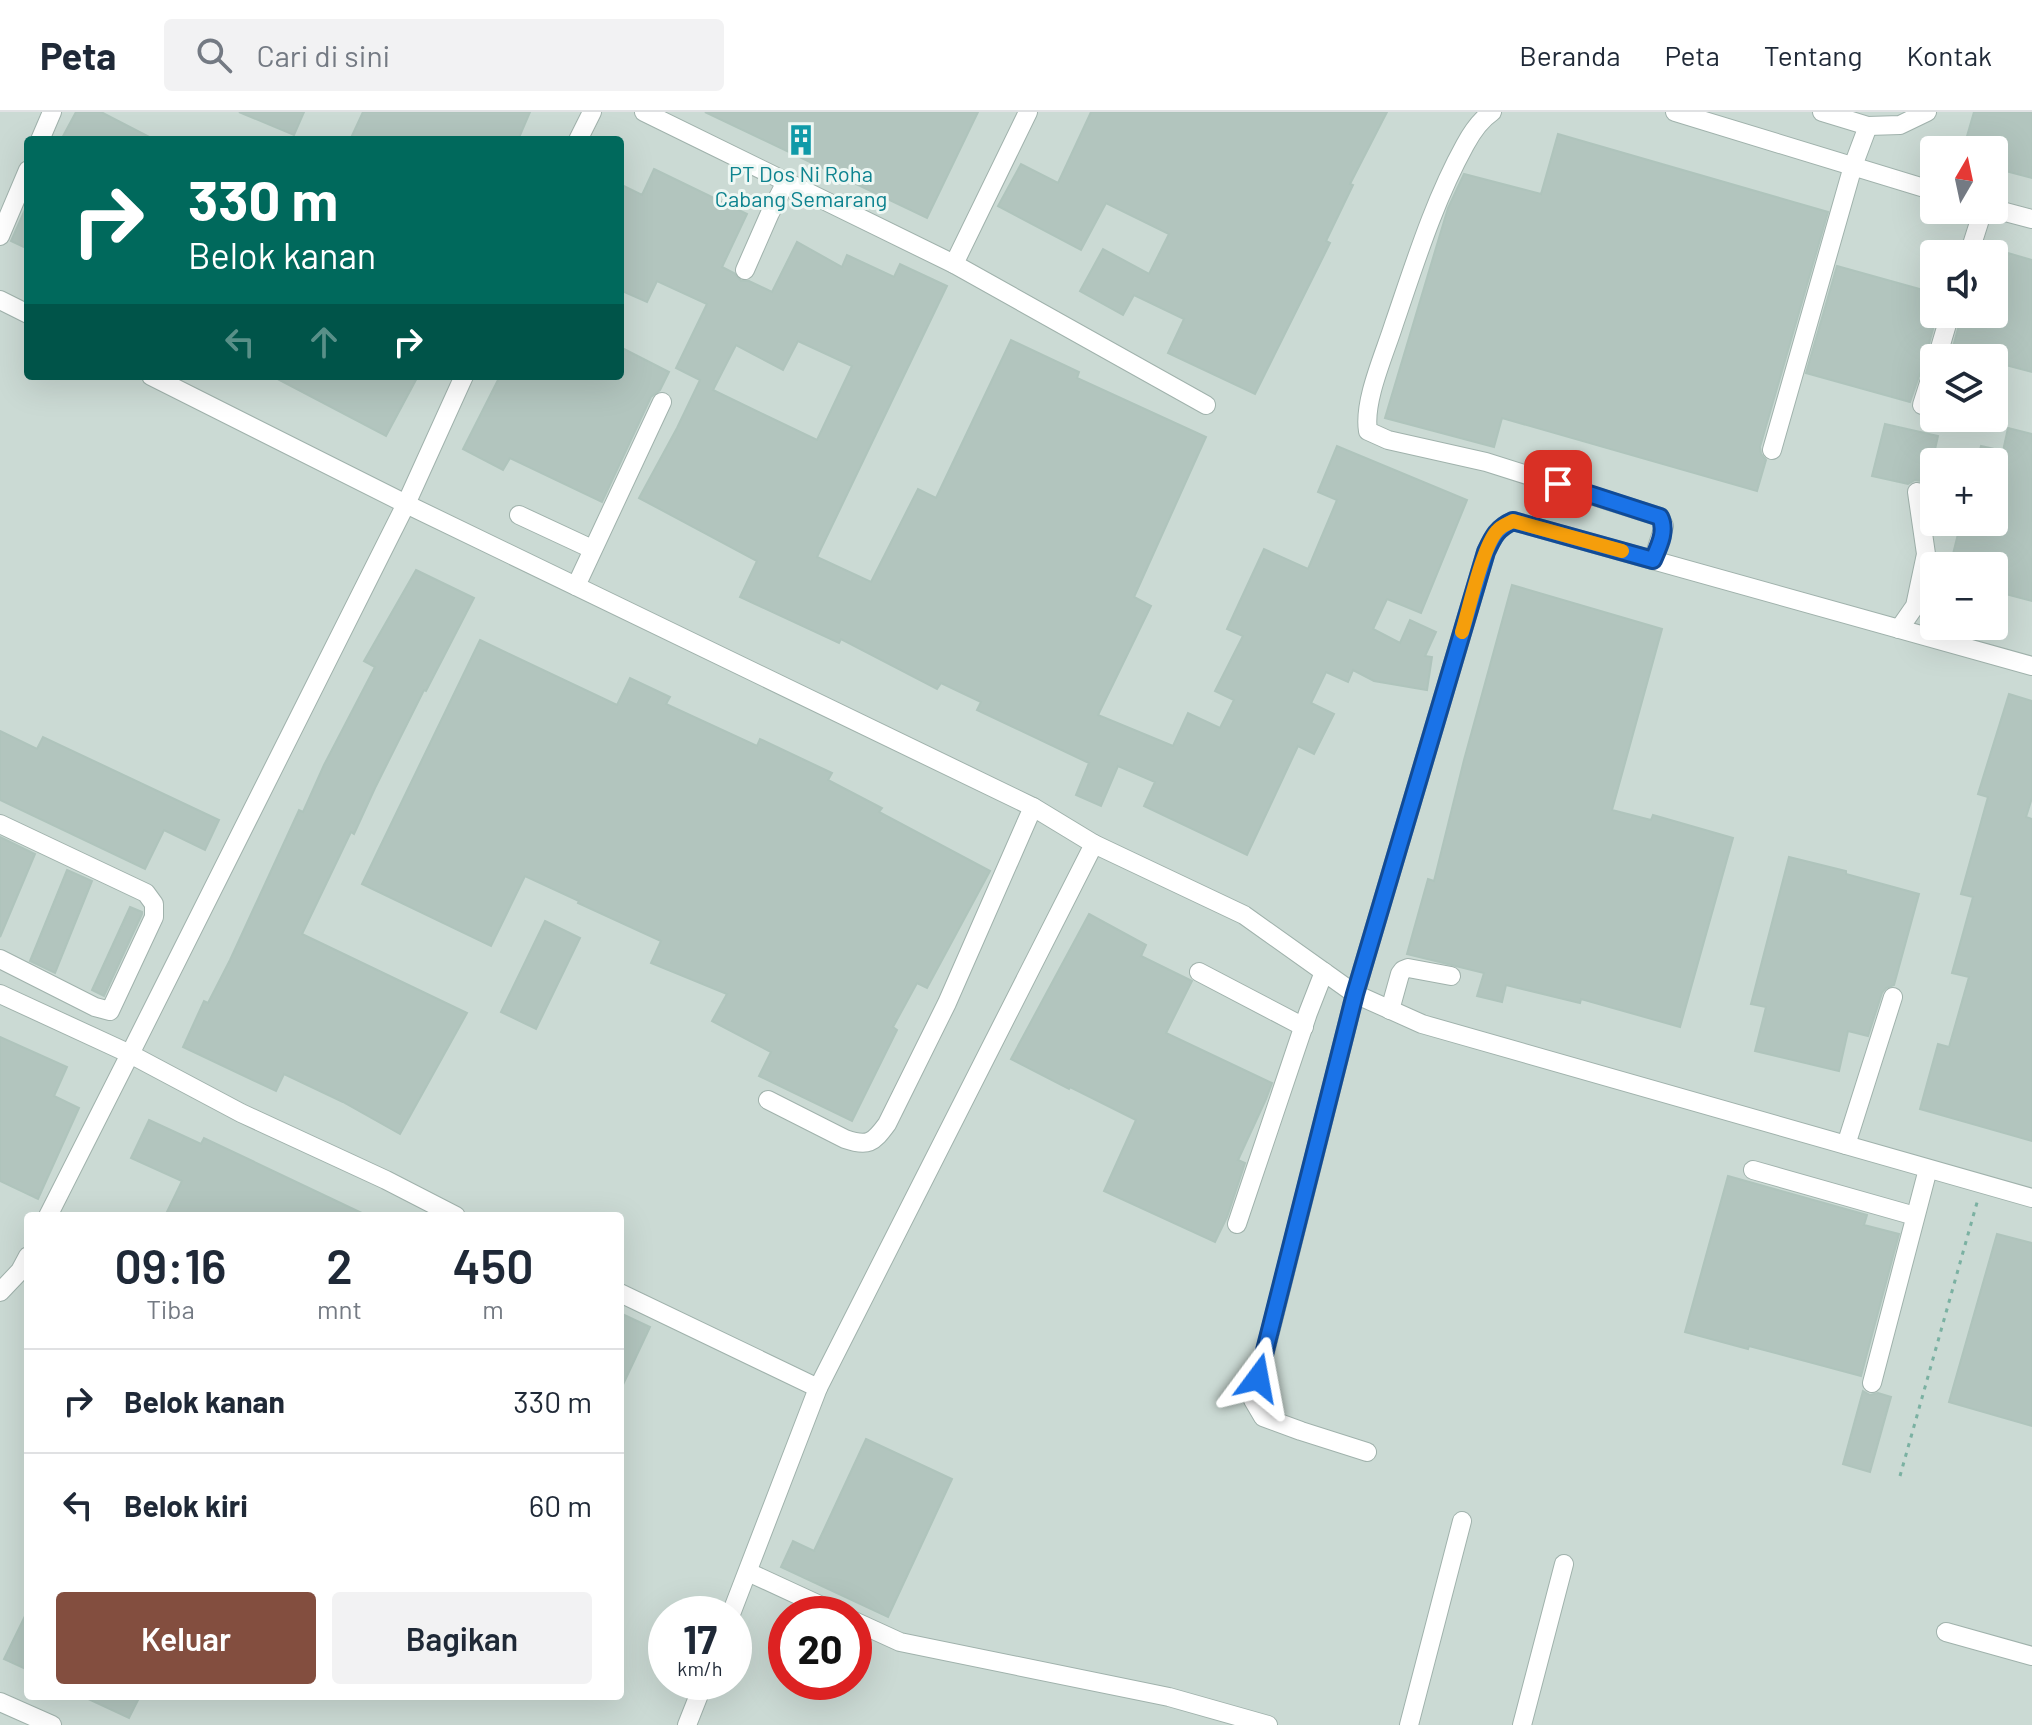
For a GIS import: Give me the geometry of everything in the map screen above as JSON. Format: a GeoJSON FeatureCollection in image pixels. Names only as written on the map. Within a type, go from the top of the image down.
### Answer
{"type":"FeatureCollection","features":[{"type":"Feature","properties":{"kind":"lane"},"geometry":{"type":"LineString","coordinates":[[42,136],[52,112]]}},
{"type":"Feature","properties":{"kind":"lane"},"geometry":{"type":"LineString","coordinates":[[580,136],[592,112]]}},
{"type":"Feature","properties":{"kind":"lane"},"geometry":{"type":"LineString","coordinates":[[644,112],[954,264],[1206,405]]}},
{"type":"Feature","properties":{"kind":"lane"},"geometry":{"type":"LineString","coordinates":[[954,264],[1028,112]]}},
{"type":"Feature","properties":{"kind":"lane"},"geometry":{"type":"LineString","coordinates":[[1492,112],[1483,118],[1466,142],[1441,192],[1380,365],[1367,410],[1368,431],[1388,440],[1500,466],[1660,517],[1664,526],[1653,560]]}},
{"type":"Feature","properties":{"kind":"lane"},"geometry":{"type":"LineString","coordinates":[[1675,112],[1920,187]]}},
{"type":"Feature","properties":{"kind":"lane"},"geometry":{"type":"LineString","coordinates":[[1822,112],[1868,126],[1900,125],[1927,112]]}},
{"type":"Feature","properties":{"kind":"lane"},"geometry":{"type":"LineString","coordinates":[[1772,450],[1853,166],[1868,126]]}},
{"type":"Feature","properties":{"kind":"lane"},"geometry":{"type":"LineString","coordinates":[[0,236],[24,179]]}},
{"type":"Feature","properties":{"kind":"lane"},"geometry":{"type":"LineString","coordinates":[[745,270],[786,182]]}},
{"type":"Feature","properties":{"kind":"lane"},"geometry":{"type":"LineString","coordinates":[[2008,213],[2032,219]]}},
{"type":"Feature","properties":{"kind":"lane"},"geometry":{"type":"LineString","coordinates":[[0,300],[24,312]]}},
{"type":"Feature","properties":{"kind":"lane"},"geometry":{"type":"LineString","coordinates":[[159,380],[406,504],[1033,807],[1094,844],[1244,915],[1355,994],[1422,1024],[2032,1198]]}},
{"type":"Feature","properties":{"kind":"lane"},"geometry":{"type":"LineString","coordinates":[[50,1212],[406,504],[462,380]]}},
{"type":"Feature","properties":{"kind":"lane"},"geometry":{"type":"LineString","coordinates":[[576,586],[662,402]]}},
{"type":"Feature","properties":{"kind":"lane"},"geometry":{"type":"LineString","coordinates":[[1899,629],[1915,606],[1926,554],[1917,492]]}},
{"type":"Feature","properties":{"kind":"lane"},"geometry":{"type":"LineString","coordinates":[[519,515],[592,549]]}},
{"type":"Feature","properties":{"kind":"lane"},"geometry":{"type":"LineString","coordinates":[[1367,1452],[1263,1417],[1253,1400],[1355,994],[1481,567],[1495,533],[1513,521],[2032,666]]}},
{"type":"Feature","properties":{"kind":"lane"},"geometry":{"type":"LineString","coordinates":[[768,1100],[858,1143],[870,1143],[879,1134],[887,1124],[947,1003],[1033,807]]}},
{"type":"Feature","properties":{"kind":"lane"},"geometry":{"type":"LineString","coordinates":[[0,824],[146,893],[154,904],[154,917],[110,1011],[95,1007],[0,959]]}},
{"type":"Feature","properties":{"kind":"lane"},"geometry":{"type":"LineString","coordinates":[[738,1596],[818,1388],[1094,844]]}},
{"type":"Feature","properties":{"kind":"lane"},"geometry":{"type":"LineString","coordinates":[[1390,1010],[1403,970],[1408,968],[1451,976]]}},
{"type":"Feature","properties":{"kind":"lane"},"geometry":{"type":"LineString","coordinates":[[1199,972],[1304,1027]]}},
{"type":"Feature","properties":{"kind":"lane"},"geometry":{"type":"LineString","coordinates":[[1237,1224],[1324,972]]}},
{"type":"Feature","properties":{"kind":"lane"},"geometry":{"type":"LineString","coordinates":[[0,994],[130,1054],[241,1113],[448,1212]]}},
{"type":"Feature","properties":{"kind":"lane"},"geometry":{"type":"LineString","coordinates":[[1846,1145],[1893,997]]}},
{"type":"Feature","properties":{"kind":"lane"},"geometry":{"type":"LineString","coordinates":[[1872,1383],[1928,1169]]}},
{"type":"Feature","properties":{"kind":"lane"},"geometry":{"type":"LineString","coordinates":[[1753,1170],[1915,1216]]}},
{"type":"Feature","properties":{"kind":"lane"},"geometry":{"type":"LineString","coordinates":[[0,1292],[24,1264]]}},
{"type":"Feature","properties":{"kind":"lane"},"geometry":{"type":"LineString","coordinates":[[624,1295],[818,1388]]}},
{"type":"Feature","properties":{"kind":"lane"},"geometry":{"type":"LineString","coordinates":[[1409,1725],[1462,1521]]}},
{"type":"Feature","properties":{"kind":"lane"},"geometry":{"type":"LineString","coordinates":[[1522,1725],[1564,1564]]}},
{"type":"Feature","properties":{"kind":"lane"},"geometry":{"type":"LineString","coordinates":[[748,1572],[800,1596]]}},
{"type":"Feature","properties":{"kind":"lane"},"geometry":{"type":"LineString","coordinates":[[872,1629],[900,1642],[1169,1697],[1268,1725]]}},
{"type":"Feature","properties":{"kind":"lane"},"geometry":{"type":"LineString","coordinates":[[1946,1632],[2032,1656]]}},
{"type":"Feature","properties":{"kind":"lane"},"geometry":{"type":"LineString","coordinates":[[687,1725],[697,1700]]}},
{"type":"Feature","properties":{"kind":"lane"},"geometry":{"type":"LineString","coordinates":[[0,1702],[52,1725]]}},
{"type":"Feature","properties":{"kind":"path"},"geometry":{"type":"LineString","coordinates":[[1900,1476],[1982,1184]]}},
{"type":"Feature","properties":{"kind":"shaded area"},"geometry":{"type":"Polygon","coordinates":[[[0,112],[2032,112],[2032,1725],[0,1725],[0,112]]]}},
{"type":"Feature","properties":{"kind":"building"},"geometry":{"type":"Polygon","coordinates":[[[76,112],[101,112],[147,136],[63,136],[76,112]]]}},
{"type":"Feature","properties":{"kind":"building"},"geometry":{"type":"Polygon","coordinates":[[[239,112],[304,112],[294,135],[239,112]]]}},
{"type":"Feature","properties":{"kind":"building"},"geometry":{"type":"Polygon","coordinates":[[[363,112],[530,112],[520,136],[352,136],[363,112]]]}},
{"type":"Feature","properties":{"kind":"building"},"geometry":{"type":"Polygon","coordinates":[[[705,112],[978,112],[927,218],[705,112]]]}},
{"type":"Feature","properties":{"kind":"building"},"geometry":{"type":"Polygon","coordinates":[[[1091,112],[1387,112],[1350,184],[1353,185],[1326,241],[1330,243],[1255,394],[1168,353],[1184,319],[1134,295],[1123,315],[1080,291],[1103,249],[1149,274],[1169,234],[1106,203],[1081,250],[998,206],[1021,164],[1058,183],[1091,112]]]}},
{"type":"Feature","properties":{"kind":"building"},"geometry":{"type":"Polygon","coordinates":[[[1974,112],[2032,112],[2032,178],[2008,172],[2008,136],[1967,136],[1974,112]]]}},
{"type":"Feature","properties":{"kind":"building"},"geometry":{"type":"Polygon","coordinates":[[[1558,134],[1828,212],[1760,447],[1766,460],[1757,491],[1502,418],[1494,447],[1385,418],[1448,208],[1464,174],[1541,194],[1558,134]]]}},
{"type":"Feature","properties":{"kind":"building"},"geometry":{"type":"Polygon","coordinates":[[[654,169],[747,214],[722,267],[741,281],[749,281],[772,292],[797,242],[842,267],[847,255],[894,277],[900,264],[947,286],[817,557],[871,582],[918,489],[936,498],[1011,340],[1079,372],[1077,378],[1206,437],[1134,597],[1151,606],[1098,715],[1173,746],[1188,713],[1220,728],[1234,700],[1215,691],[1243,636],[1227,629],[1264,549],[1308,569],[1337,500],[1318,492],[1337,446],[1467,500],[1421,613],[1387,599],[1373,629],[1400,643],[1410,620],[1436,632],[1425,656],[1432,657],[1427,690],[1374,681],[1353,670],[1348,682],[1326,672],[1311,703],[1334,714],[1314,754],[1298,746],[1247,855],[1144,806],[1155,782],[1118,766],[1101,806],[1076,795],[1089,763],[977,710],[981,702],[941,683],[937,689],[841,639],[839,643],[740,597],[757,561],[639,498],[700,380],[676,368],[707,304],[657,281],[647,302],[624,292],[624,186],[642,195],[654,169]],[[798,341],[783,370],[736,345],[713,390],[817,440],[852,366],[798,341]]]}},
{"type":"Feature","properties":{"kind":"building"},"geometry":{"type":"Polygon","coordinates":[[[24,212],[24,247],[11,241],[24,212]]]}},
{"type":"Feature","properties":{"kind":"building"},"geometry":{"type":"Polygon","coordinates":[[[2008,253],[2032,260],[2032,372],[2008,366],[2008,344],[1954,344],[1958,328],[2008,328],[2008,253]]]}},
{"type":"Feature","properties":{"kind":"building"},"geometry":{"type":"Polygon","coordinates":[[[1837,266],[1920,289],[1920,328],[1933,328],[1929,344],[1920,344],[1920,373],[1910,402],[1806,373],[1837,266]]]}},
{"type":"Feature","properties":{"kind":"building"},"geometry":{"type":"Polygon","coordinates":[[[624,349],[669,372],[660,390],[651,397],[602,502],[510,458],[503,470],[463,449],[498,380],[624,380],[624,349]]]}},
{"type":"Feature","properties":{"kind":"building"},"geometry":{"type":"Polygon","coordinates":[[[280,380],[416,380],[386,436],[280,380]]]}},
{"type":"Feature","properties":{"kind":"building"},"geometry":{"type":"Polygon","coordinates":[[[1885,424],[1938,436],[1935,448],[1920,448],[1920,481],[1908,484],[1872,476],[1885,424]]]}},
{"type":"Feature","properties":{"kind":"building"},"geometry":{"type":"Polygon","coordinates":[[[2008,428],[2032,434],[2032,601],[2008,595],[2008,552],[1954,552],[1958,536],[2008,536],[2008,448],[2004,448],[2008,428]]]}},
{"type":"Feature","properties":{"kind":"building"},"geometry":{"type":"Polygon","coordinates":[[[416,570],[474,598],[424,690],[354,834],[351,832],[302,934],[467,1013],[400,1134],[284,1074],[276,1091],[183,1047],[204,1001],[208,1003],[230,960],[299,810],[303,812],[375,667],[364,661],[416,570]]]}},
{"type":"Feature","properties":{"kind":"building"},"geometry":{"type":"Polygon","coordinates":[[[1512,585],[1662,629],[1612,810],[1651,820],[1653,815],[1733,838],[1680,1027],[1581,999],[1580,1003],[1506,985],[1502,1002],[1477,996],[1484,973],[1407,954],[1428,879],[1434,881],[1512,585]]]}},
{"type":"Feature","properties":{"kind":"building"},"geometry":{"type":"Polygon","coordinates":[[[480,640],[617,705],[630,678],[670,697],[666,704],[757,746],[760,739],[832,773],[828,780],[882,808],[879,812],[990,871],[927,988],[917,983],[893,1027],[897,1030],[852,1121],[759,1076],[771,1052],[712,1021],[727,994],[651,963],[661,941],[579,901],[525,876],[491,946],[362,884],[480,640]]]}},
{"type":"Feature","properties":{"kind":"building"},"geometry":{"type":"Polygon","coordinates":[[[2009,694],[2032,701],[2032,798],[2026,817],[2032,819],[2032,1141],[1920,1109],[1938,1044],[1949,1047],[1969,977],[1952,973],[1973,897],[1961,894],[1988,797],[1978,794],[2009,694]]]}},
{"type":"Feature","properties":{"kind":"building"},"geometry":{"type":"Polygon","coordinates":[[[0,731],[37,749],[43,737],[219,820],[205,850],[164,830],[145,869],[0,800],[0,731]]]}},
{"type":"Feature","properties":{"kind":"building"},"geometry":{"type":"Polygon","coordinates":[[[0,837],[35,854],[0,937],[0,837]]]}},
{"type":"Feature","properties":{"kind":"building"},"geometry":{"type":"Polygon","coordinates":[[[1789,857],[1919,894],[1894,985],[1882,993],[1868,1036],[1848,1031],[1839,1071],[1755,1051],[1766,1007],[1751,1004],[1789,857]]]}},
{"type":"Feature","properties":{"kind":"building"},"geometry":{"type":"Polygon","coordinates":[[[67,870],[92,881],[55,973],[30,961],[67,870]]]}},
{"type":"Feature","properties":{"kind":"building"},"geometry":{"type":"Polygon","coordinates":[[[130,907],[142,914],[104,996],[92,990],[130,907]]]}},
{"type":"Feature","properties":{"kind":"building"},"geometry":{"type":"Polygon","coordinates":[[[1089,914],[1146,945],[1141,956],[1192,981],[1166,1033],[1272,1083],[1238,1160],[1245,1163],[1215,1242],[1104,1191],[1136,1120],[1011,1059],[1089,914]]]}},
{"type":"Feature","properties":{"kind":"building"},"geometry":{"type":"Polygon","coordinates":[[[545,921],[580,938],[536,1029],[501,1012],[545,921]]]}},
{"type":"Feature","properties":{"kind":"building"},"geometry":{"type":"Polygon","coordinates":[[[0,1037],[67,1067],[54,1096],[79,1108],[38,1199],[0,1181],[0,1037]]]}},
{"type":"Feature","properties":{"kind":"building"},"geometry":{"type":"Polygon","coordinates":[[[149,1120],[201,1144],[204,1138],[360,1212],[167,1212],[182,1181],[131,1158],[149,1120]]]}},
{"type":"Feature","properties":{"kind":"building"},"geometry":{"type":"Polygon","coordinates":[[[1728,1176],[1867,1215],[1864,1225],[1899,1234],[1861,1376],[1685,1332],[1728,1176]]]}},
{"type":"Feature","properties":{"kind":"building"},"geometry":{"type":"Polygon","coordinates":[[[1997,1234],[2032,1243],[2032,1426],[1949,1402],[1997,1234]]]}},
{"type":"Feature","properties":{"kind":"building"},"geometry":{"type":"Polygon","coordinates":[[[624,1315],[650,1327],[624,1382],[624,1315]]]}},
{"type":"Feature","properties":{"kind":"building"},"geometry":{"type":"Polygon","coordinates":[[[1863,1391],[1870,1395],[1878,1393],[1891,1397],[1870,1472],[1843,1464],[1863,1391]]]}},
{"type":"Feature","properties":{"kind":"building"},"geometry":{"type":"Polygon","coordinates":[[[866,1439],[952,1479],[888,1617],[872,1610],[872,1596],[843,1596],[781,1567],[793,1541],[814,1551],[866,1439]]]}},
{"type":"Feature","properties":{"kind":"building"},"geometry":{"type":"Polygon","coordinates":[[[24,1618],[24,1668],[4,1659],[24,1618]]]}},
{"type":"Feature","properties":{"kind":"building"},"geometry":{"type":"Polygon","coordinates":[[[91,1700],[138,1700],[129,1718],[91,1700]]]}},
{"type":"Feature","properties":{"kind":"slow traffic"},"geometry":{"type":"LineString","coordinates":[[1462,632],[1486,552],[1495,533],[1503,526],[1513,521],[1622,551]]}},
{"type":"Feature","properties":{"kind":"place","name":"PT Dos Ni Roha Cabang Semarang"},"geometry":{"type":"Point","coordinates":[801,140]}},
{"type":"Feature","properties":{"kind":"route"},"geometry":{"type":"LineString","coordinates":[[1258,1378],[1355,994],[1486,552],[1495,533],[1513,521],[1653,560],[1659,544],[1664,526],[1660,517],[1558,484]]}}]}
